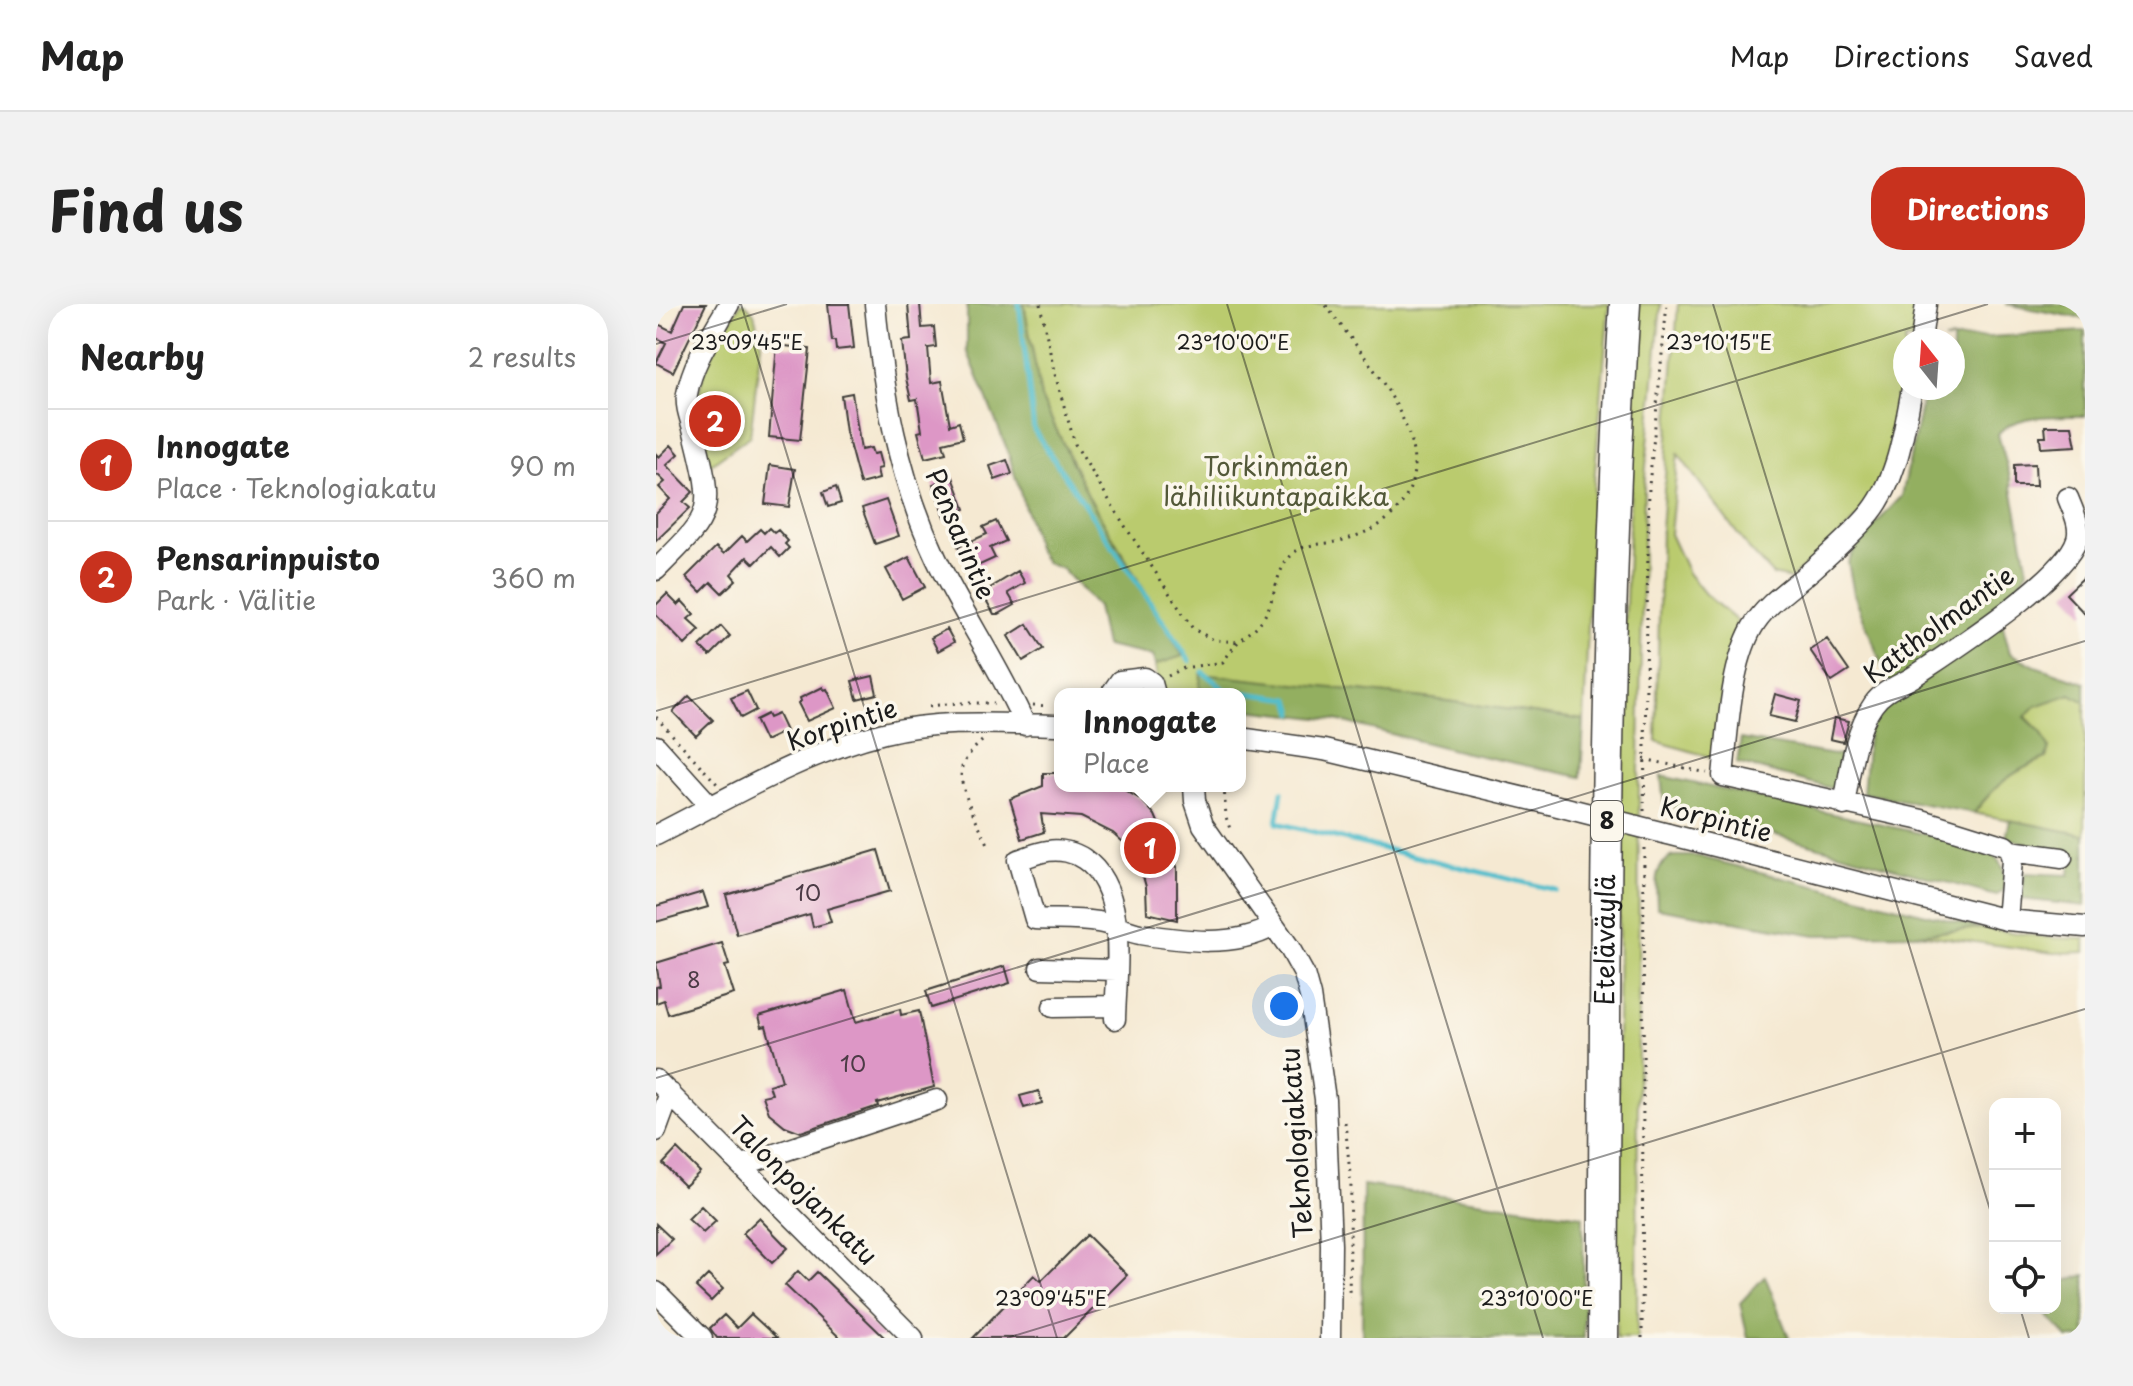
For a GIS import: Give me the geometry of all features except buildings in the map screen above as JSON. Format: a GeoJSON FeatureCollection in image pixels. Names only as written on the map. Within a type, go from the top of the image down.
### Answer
{"type":"FeatureCollection","features":[{"type":"Feature","properties":{"kind":"highway","name":"Eteläväylä"},"geometry":{"type":"LineString","coordinates":[[1603,1338],[1610,623],[1616,441],[1625,304]]}},
{"type":"Feature","properties":{"kind":"street"},"geometry":{"type":"LineString","coordinates":[[656,570],[688,538],[708,502],[687,405],[688,392],[694,371],[729,304]]}},
{"type":"Feature","properties":{"kind":"street","name":"Pensarintie"},"geometry":{"type":"LineString","coordinates":[[875,304],[882,377],[916,510],[936,558],[1025,725]]}},
{"type":"Feature","properties":{"kind":"street"},"geometry":{"type":"LineString","coordinates":[[1923,328],[1926,304]]}},
{"type":"Feature","properties":{"kind":"street"},"geometry":{"type":"LineString","coordinates":[[1909,400],[1895,465],[1882,495],[1867,517],[1754,624],[1744,644],[1736,678],[1723,776],[1922,820],[1997,843],[2010,851],[2062,858]]}},
{"type":"Feature","properties":{"kind":"street","name":"Kattholmantie"},"geometry":{"type":"LineString","coordinates":[[1844,805],[1856,746],[1874,703],[1986,628],[2016,605],[2067,557],[2078,535],[2068,498]]}},
{"type":"Feature","properties":{"kind":"street"},"geometry":{"type":"LineString","coordinates":[[1112,688],[1120,681],[1145,678],[1154,688]]}},
{"type":"Feature","properties":{"kind":"street","name":"Korpintie"},"geometry":{"type":"LineString","coordinates":[[656,835],[816,757],[885,732],[951,724],[1054,725]]}},
{"type":"Feature","properties":{"kind":"street","name":"Korpintie"},"geometry":{"type":"LineString","coordinates":[[1246,739],[1324,750],[2007,920],[2085,927]]}},
{"type":"Feature","properties":{"kind":"street"},"geometry":{"type":"LineString","coordinates":[[656,746],[711,807]]}},
{"type":"Feature","properties":{"kind":"street","name":"Teknologiakatu"},"geometry":{"type":"LineString","coordinates":[[1194,792],[1203,825],[1296,958],[1310,996],[1325,1099],[1331,1245],[1330,1338]]}},
{"type":"Feature","properties":{"kind":"street"},"geometry":{"type":"LineString","coordinates":[[1053,1007],[1115,1013],[1117,928],[1101,876],[1087,861],[1071,853],[1049,851],[1018,860],[1035,919],[1099,922],[1117,928],[1138,934],[1235,941],[1255,936],[1274,926]]}},
{"type":"Feature","properties":{"kind":"street"},"geometry":{"type":"LineString","coordinates":[[2007,920],[2012,875],[2010,851]]}},
{"type":"Feature","properties":{"kind":"street"},"geometry":{"type":"LineString","coordinates":[[1040,968],[1116,970]]}},
{"type":"Feature","properties":{"kind":"street"},"geometry":{"type":"LineString","coordinates":[[656,1131],[663,1087]]}},
{"type":"Feature","properties":{"kind":"street","name":"Talonpojankatu"},"geometry":{"type":"LineString","coordinates":[[663,1087],[913,1338]]}},
{"type":"Feature","properties":{"kind":"street"},"geometry":{"type":"LineString","coordinates":[[742,1165],[937,1100]]}},
{"type":"Feature","properties":{"kind":"street"},"geometry":{"type":"LineString","coordinates":[[656,1292],[702,1338]]}},
{"type":"Feature","properties":{"kind":"path"},"geometry":{"type":"LineString","coordinates":[[1040,304],[1050,356],[1075,444],[1193,629],[1214,640],[1239,642]]}},
{"type":"Feature","properties":{"kind":"path"},"geometry":{"type":"LineString","coordinates":[[1154,688],[1184,668],[1223,662],[1266,615],[1275,581],[1286,561],[1298,549],[1341,541],[1374,528],[1396,511],[1406,496],[1413,475],[1407,424],[1368,358],[1325,304]]}},
{"type":"Feature","properties":{"kind":"path"},"geometry":{"type":"LineString","coordinates":[[1644,821],[1649,486],[1667,304]]}},
{"type":"Feature","properties":{"kind":"path"},"geometry":{"type":"LineString","coordinates":[[986,702],[984,738],[963,765],[961,775],[965,792],[989,846]]}},
{"type":"Feature","properties":{"kind":"path"},"geometry":{"type":"LineString","coordinates":[[656,717],[718,785]]}},
{"type":"Feature","properties":{"kind":"path"},"geometry":{"type":"LineString","coordinates":[[1644,759],[1723,776]]}},
{"type":"Feature","properties":{"kind":"path"},"geometry":{"type":"LineString","coordinates":[[1642,1338],[1644,837]]}},
{"type":"Feature","properties":{"kind":"green space"},"geometry":{"type":"Polygon","coordinates":[[[740,304],[745,304],[754,313],[761,343],[750,436],[708,466],[694,416],[705,366],[740,304]]]}},
{"type":"Feature","properties":{"kind":"green space"},"geometry":{"type":"Polygon","coordinates":[[[967,304],[1024,304],[1041,398],[1090,499],[1183,656],[1155,665],[1153,656],[1105,646],[1097,607],[1062,569],[1046,563],[1037,548],[1007,449],[967,350],[967,304]]]}},
{"type":"Feature","properties":{"kind":"green space","name":"Torkinmäen lähiliikuntapaikka"},"geometry":{"type":"Polygon","coordinates":[[[1024,304],[1609,304],[1594,483],[1584,720],[1425,698],[1202,675],[1200,688],[1159,688],[1155,665],[1182,655],[1090,499],[1041,398],[1024,304]]]}},
{"type":"Feature","properties":{"kind":"green space"},"geometry":{"type":"Polygon","coordinates":[[[1638,304],[1661,304],[1644,488],[1639,758],[1637,1338],[1616,1338],[1620,751],[1638,304]]]}},
{"type":"Feature","properties":{"kind":"green space"},"geometry":{"type":"Polygon","coordinates":[[[1678,304],[1918,304],[1915,328],[1893,328],[1893,400],[1901,400],[1895,435],[1879,481],[1854,521],[1790,579],[1773,575],[1748,548],[1678,454],[1670,534],[1688,573],[1705,594],[1737,621],[1717,759],[1656,741],[1661,530],[1678,304]]]}},
{"type":"Feature","properties":{"kind":"green space"},"geometry":{"type":"Polygon","coordinates":[[[2005,304],[2085,304],[2085,319],[2005,304]]]}},
{"type":"Feature","properties":{"kind":"green space"},"geometry":{"type":"Polygon","coordinates":[[[2085,331],[2085,416],[2026,419],[2015,422],[1998,434],[2010,477],[2028,570],[2000,615],[2010,653],[2035,666],[2085,683],[2085,702],[2071,694],[2036,706],[2025,717],[2041,732],[2049,748],[2046,758],[2005,780],[1974,813],[1863,793],[1869,724],[1889,684],[1854,594],[1848,562],[1858,543],[1902,496],[1922,400],[1965,400],[1965,339],[2085,331]]]}},
{"type":"Feature","properties":{"kind":"green space"},"geometry":{"type":"Polygon","coordinates":[[[1201,674],[1425,698],[1584,720],[1581,777],[1462,752],[1336,720],[1246,710],[1246,688],[1200,688],[1201,674]]]}},
{"type":"Feature","properties":{"kind":"green space"},"geometry":{"type":"Polygon","coordinates":[[[2071,694],[2085,702],[2085,835],[1974,813],[2005,780],[2046,758],[2049,748],[2041,732],[2025,716],[2036,705],[2071,694]]]}},
{"type":"Feature","properties":{"kind":"green space"},"geometry":{"type":"Polygon","coordinates":[[[1741,739],[1840,756],[1838,790],[1737,763],[1741,739]]]}},
{"type":"Feature","properties":{"kind":"green space"},"geometry":{"type":"Polygon","coordinates":[[[1661,776],[1983,847],[2001,865],[2004,890],[1996,896],[1664,804],[1661,776]]]}},
{"type":"Feature","properties":{"kind":"green space"},"geometry":{"type":"Polygon","coordinates":[[[2010,820],[2085,835],[2085,906],[2021,899],[2025,873],[2069,875],[2071,854],[2006,838],[2010,820]]]}},
{"type":"Feature","properties":{"kind":"green space"},"geometry":{"type":"Polygon","coordinates":[[[1673,856],[1697,856],[1981,928],[1918,934],[1816,935],[1657,908],[1658,872],[1673,856]]]}},
{"type":"Feature","properties":{"kind":"green space"},"geometry":{"type":"Polygon","coordinates":[[[1981,928],[2085,939],[2085,952],[2054,953],[1918,934],[1981,928]]]}},
{"type":"Feature","properties":{"kind":"green space"},"geometry":{"type":"Polygon","coordinates":[[[1363,1185],[1583,1216],[1584,1338],[1362,1338],[1363,1185]]]}},
{"type":"Feature","properties":{"kind":"green space"},"geometry":{"type":"Polygon","coordinates":[[[2085,1275],[2085,1338],[2068,1338],[2046,1314],[2061,1314],[2061,1282],[2085,1275]]]}},
{"type":"Feature","properties":{"kind":"green space"},"geometry":{"type":"Polygon","coordinates":[[[1765,1276],[1789,1338],[1748,1338],[1740,1303],[1765,1276]]]}},
{"type":"Feature","properties":{"kind":"waterway"},"geometry":{"type":"LineString","coordinates":[[1019,304],[1034,430],[1190,661]]}},
{"type":"Feature","properties":{"kind":"waterway"},"geometry":{"type":"LineString","coordinates":[[1203,672],[1223,688]]}},
{"type":"Feature","properties":{"kind":"waterway"},"geometry":{"type":"LineString","coordinates":[[1246,693],[1290,699],[1294,713]]}},
{"type":"Feature","properties":{"kind":"waterway"},"geometry":{"type":"LineString","coordinates":[[1282,792],[1277,823],[1555,890]]}},
{"type":"Feature","properties":{"kind":"place","name":"Pensarinpuisto"},"geometry":{"type":"Point","coordinates":[715,421]}},
{"type":"Feature","properties":{"kind":"place","name":"Innogate"},"geometry":{"type":"Point","coordinates":[1150,848]}}]}
